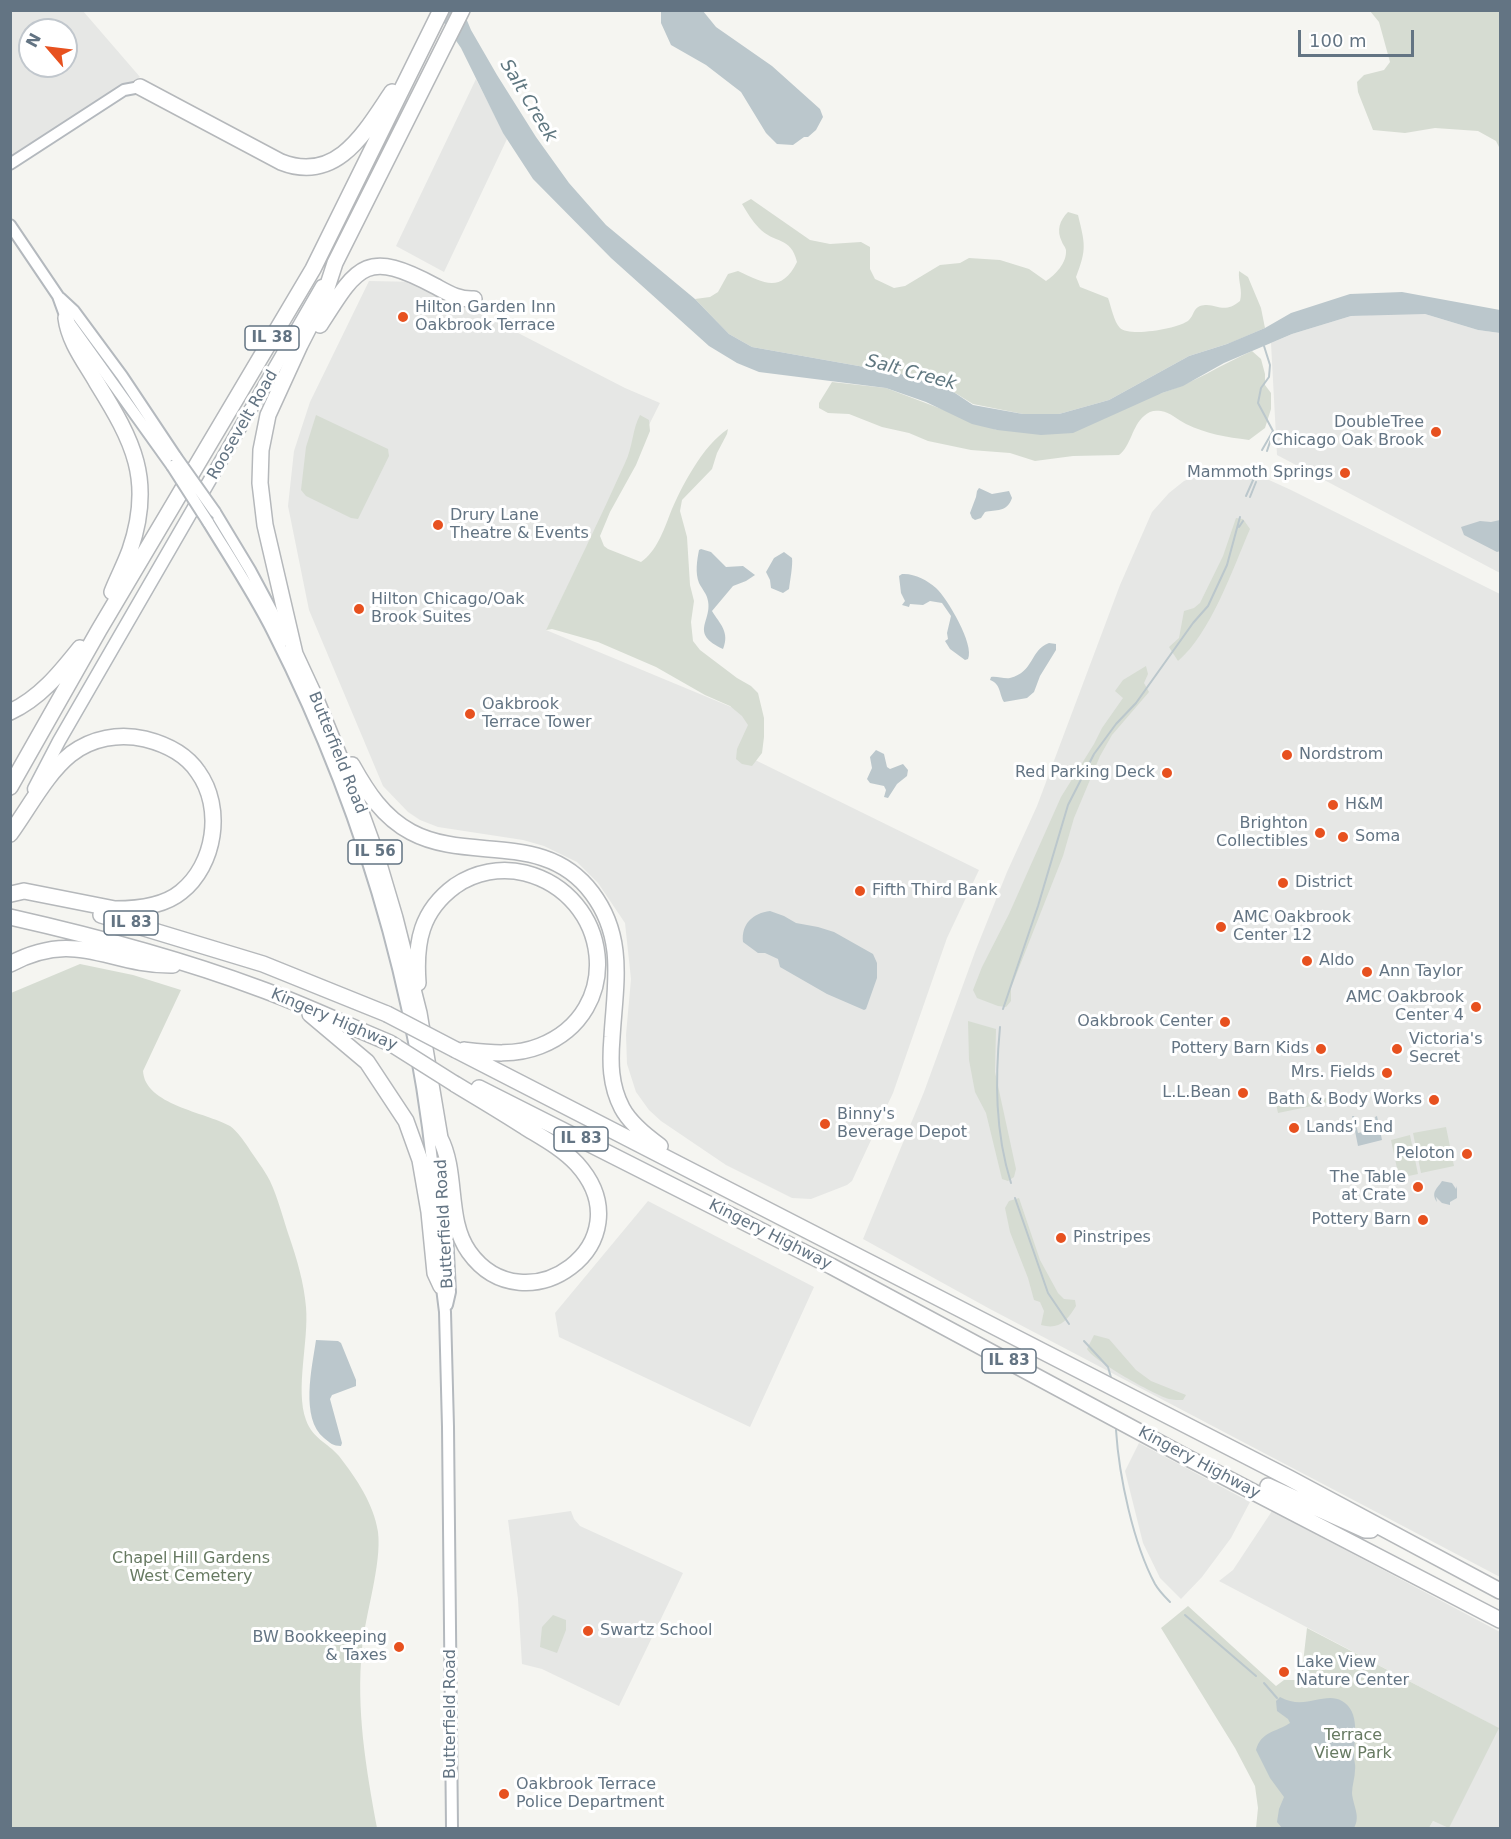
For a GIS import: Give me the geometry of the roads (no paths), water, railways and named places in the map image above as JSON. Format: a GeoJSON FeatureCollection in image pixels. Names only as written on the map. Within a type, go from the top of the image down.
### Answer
{"type":"FeatureCollection","features":[{"type":"Feature","properties":{"kind":"highway","name":"Roosevelt Road"},"geometry":{"type":"LineString","coordinates":[[10,787],[97,634],[314,269],[441,10]]}},
{"type":"Feature","properties":{"kind":"highway","name":"Roosevelt Road"},"geometry":{"type":"LineString","coordinates":[[335,263],[462,10]]}},
{"type":"Feature","properties":{"kind":"highway"},"geometry":{"type":"LineString","coordinates":[[140,87],[281,162],[295,167],[310,168],[337,158],[360,138],[428,36]]}},
{"type":"Feature","properties":{"kind":"highway"},"geometry":{"type":"LineString","coordinates":[[295,654],[265,525],[260,483],[264,433],[268,415],[278,391],[323,300],[335,263]]}},
{"type":"Feature","properties":{"kind":"highway"},"geometry":{"type":"LineString","coordinates":[[278,391],[346,285],[361,272],[382,265],[395,267],[463,300],[474,299]]}},
{"type":"Feature","properties":{"kind":"highway"},"geometry":{"type":"LineString","coordinates":[[10,712],[44,689],[81,647],[97,634],[135,533],[139,514],[140,474],[135,456],[109,402],[68,333],[66,318]]}},
{"type":"Feature","properties":{"kind":"highway","name":"Butterfield Road"},"geometry":{"type":"LineString","coordinates":[[295,654],[351,785],[376,854],[419,1013],[440,1138]]}},
{"type":"Feature","properties":{"kind":"highway"},"geometry":{"type":"LineString","coordinates":[[315,697],[372,799],[391,818],[409,831],[436,842],[531,854],[566,869],[590,891],[608,922],[615,942],[616,964],[610,1060],[611,1078],[622,1109],[655,1142],[681,1160],[766,1209]]}},
{"type":"Feature","properties":{"kind":"highway"},"geometry":{"type":"LineString","coordinates":[[10,833],[57,768],[70,755],[106,737],[134,736],[162,743],[180,754],[198,771],[206,787],[212,811],[213,828],[209,852],[198,873],[182,892],[164,902],[128,909],[115,909],[24,891],[11,894]]}},
{"type":"Feature","properties":{"kind":"highway"},"geometry":{"type":"LineString","coordinates":[[419,1013],[417,972],[424,921],[437,902],[459,884],[481,874],[517,871],[554,885],[574,902],[590,925],[597,959],[597,974],[590,998],[575,1023],[553,1040],[526,1050],[498,1054],[456,1050]]}},
{"type":"Feature","properties":{"kind":"highway","name":"Kingery Highway"},"geometry":{"type":"LineString","coordinates":[[11,894],[121,920],[263,964],[387,1014],[1282,1475],[1500,1591]]}},
{"type":"Feature","properties":{"kind":"highway","name":"Kingery Highway"},"geometry":{"type":"LineString","coordinates":[[10,917],[71,931],[194,965],[258,988],[390,1043],[455,1080],[831,1266],[1186,1457],[1500,1620]]}},
{"type":"Feature","properties":{"kind":"highway"},"geometry":{"type":"LineString","coordinates":[[10,964],[39,951],[65,947],[156,965],[194,965]]}},
{"type":"Feature","properties":{"kind":"highway"},"geometry":{"type":"LineString","coordinates":[[299,1005],[367,1062],[406,1120],[420,1160],[435,1273],[441,1286]]}},
{"type":"Feature","properties":{"kind":"highway"},"geometry":{"type":"LineString","coordinates":[[440,1138],[447,1152],[460,1236],[469,1252],[483,1267],[510,1280],[538,1281],[562,1274],[583,1257],[591,1245],[597,1218],[596,1202],[586,1177],[577,1164],[557,1147],[455,1080]]}},
{"type":"Feature","properties":{"kind":"highway"},"geometry":{"type":"LineString","coordinates":[[1268,1486],[1365,1530],[1386,1531]]}},
{"type":"Feature","properties":{"kind":"main road"},"geometry":{"type":"LineString","coordinates":[[10,164],[124,90],[140,87]]}},
{"type":"Feature","properties":{"kind":"main road","name":"Butterfield Road"},"geometry":{"type":"LineString","coordinates":[[10,225],[58,296],[74,311],[122,376],[174,461],[250,570],[295,654]]}},
{"type":"Feature","properties":{"kind":"main road","name":"Roosevelt Road"},"geometry":{"type":"LineString","coordinates":[[10,833],[59,741],[335,263]]}},
{"type":"Feature","properties":{"kind":"main road","name":"Butterfield Road"},"geometry":{"type":"LineString","coordinates":[[58,296],[66,318],[174,461]]}},
{"type":"Feature","properties":{"kind":"main road","name":"Butterfield Road"},"geometry":{"type":"LineString","coordinates":[[211,517],[272,631],[309,708],[342,786],[382,907],[403,983],[420,1067],[435,1188],[441,1286],[445,1312],[451,1611],[452,1828]]}},
{"type":"Feature","properties":{"kind":"main road","name":"Butterfield Road"},"geometry":{"type":"LineString","coordinates":[[440,1138],[450,1292],[445,1312]]}},
{"type":"Feature","properties":{"kind":"waterway"},"geometry":{"type":"LineString","coordinates":[[1262,450],[1273,431],[1258,403],[1261,388],[1269,377],[1270,365],[1264,346]]}},
{"type":"Feature","properties":{"kind":"waterway"},"geometry":{"type":"LineString","coordinates":[[1267,451],[1272,436]]}},
{"type":"Feature","properties":{"kind":"waterway"},"geometry":{"type":"LineString","coordinates":[[1246,496],[1254,478]]}},
{"type":"Feature","properties":{"kind":"waterway"},"geometry":{"type":"LineString","coordinates":[[1250,497],[1256,482]]}},
{"type":"Feature","properties":{"kind":"waterway"},"geometry":{"type":"LineString","coordinates":[[1003,1009],[1038,906],[1068,805],[1094,754],[1116,724],[1136,703],[1193,623],[1208,606],[1227,565],[1240,517]]}},
{"type":"Feature","properties":{"kind":"waterway"},"geometry":{"type":"LineString","coordinates":[[1239,527],[1243,521]]}},
{"type":"Feature","properties":{"kind":"waterway"},"geometry":{"type":"LineString","coordinates":[[1000,1027],[997,1067],[999,1125],[1011,1183]]}},
{"type":"Feature","properties":{"kind":"waterway"},"geometry":{"type":"LineString","coordinates":[[1015,1198],[1048,1293],[1069,1324]]}},
{"type":"Feature","properties":{"kind":"waterway"},"geometry":{"type":"LineString","coordinates":[[1084,1341],[1108,1367],[1112,1381]]}},
{"type":"Feature","properties":{"kind":"waterway"},"geometry":{"type":"LineString","coordinates":[[1116,1430],[1128,1509],[1140,1549],[1155,1584],[1170,1602]]}},
{"type":"Feature","properties":{"kind":"waterway"},"geometry":{"type":"LineString","coordinates":[[1185,1615],[1256,1676]]}},
{"type":"Feature","properties":{"kind":"waterway"},"geometry":{"type":"LineString","coordinates":[[1264,1683],[1277,1698]]}},
{"type":"Feature","properties":{"kind":"place","name":"Hilton Garden Inn Oakbrook Terrace"},"geometry":{"type":"Point","coordinates":[403,317]}},
{"type":"Feature","properties":{"kind":"place","name":"DoubleTree Chicago Oak Brook"},"geometry":{"type":"Point","coordinates":[1436,432]}},
{"type":"Feature","properties":{"kind":"place","name":"Mammoth Springs"},"geometry":{"type":"Point","coordinates":[1345,473]}},
{"type":"Feature","properties":{"kind":"place","name":"Drury Lane Theatre & Events"},"geometry":{"type":"Point","coordinates":[438,525]}},
{"type":"Feature","properties":{"kind":"place","name":"Hilton Chicago/Oak Brook Suites"},"geometry":{"type":"Point","coordinates":[359,609]}},
{"type":"Feature","properties":{"kind":"place","name":"Oakbrook Terrace Tower"},"geometry":{"type":"Point","coordinates":[470,714]}},
{"type":"Feature","properties":{"kind":"place","name":"Nordstrom"},"geometry":{"type":"Point","coordinates":[1287,755]}},
{"type":"Feature","properties":{"kind":"place","name":"Red Parking Deck"},"geometry":{"type":"Point","coordinates":[1167,773]}},
{"type":"Feature","properties":{"kind":"place","name":"H&M"},"geometry":{"type":"Point","coordinates":[1333,805]}},
{"type":"Feature","properties":{"kind":"place","name":"Brighton Collectibles"},"geometry":{"type":"Point","coordinates":[1320,833]}},
{"type":"Feature","properties":{"kind":"place","name":"Soma"},"geometry":{"type":"Point","coordinates":[1343,837]}},
{"type":"Feature","properties":{"kind":"place","name":"District"},"geometry":{"type":"Point","coordinates":[1283,883]}},
{"type":"Feature","properties":{"kind":"place","name":"Fifth Third Bank"},"geometry":{"type":"Point","coordinates":[860,891]}},
{"type":"Feature","properties":{"kind":"place","name":"AMC Oakbrook Center 12"},"geometry":{"type":"Point","coordinates":[1221,927]}},
{"type":"Feature","properties":{"kind":"place","name":"Aldo"},"geometry":{"type":"Point","coordinates":[1307,961]}},
{"type":"Feature","properties":{"kind":"place","name":"Ann Taylor"},"geometry":{"type":"Point","coordinates":[1367,972]}},
{"type":"Feature","properties":{"kind":"place","name":"AMC Oakbrook Center 4"},"geometry":{"type":"Point","coordinates":[1476,1007]}},
{"type":"Feature","properties":{"kind":"place","name":"Oakbrook Center"},"geometry":{"type":"Point","coordinates":[1225,1022]}},
{"type":"Feature","properties":{"kind":"place","name":"Pottery Barn Kids"},"geometry":{"type":"Point","coordinates":[1321,1049]}},
{"type":"Feature","properties":{"kind":"place","name":"Victoria's Secret"},"geometry":{"type":"Point","coordinates":[1397,1049]}},
{"type":"Feature","properties":{"kind":"place","name":"Mrs. Fields"},"geometry":{"type":"Point","coordinates":[1387,1073]}},
{"type":"Feature","properties":{"kind":"place","name":"L.L.Bean"},"geometry":{"type":"Point","coordinates":[1243,1093]}},
{"type":"Feature","properties":{"kind":"place","name":"Bath & Body Works"},"geometry":{"type":"Point","coordinates":[1434,1100]}},
{"type":"Feature","properties":{"kind":"place","name":"Binny's Beverage Depot"},"geometry":{"type":"Point","coordinates":[825,1124]}},
{"type":"Feature","properties":{"kind":"place","name":"Lands' End"},"geometry":{"type":"Point","coordinates":[1294,1128]}},
{"type":"Feature","properties":{"kind":"place","name":"Peloton"},"geometry":{"type":"Point","coordinates":[1467,1154]}},
{"type":"Feature","properties":{"kind":"place","name":"The Table at Crate"},"geometry":{"type":"Point","coordinates":[1418,1187]}},
{"type":"Feature","properties":{"kind":"place","name":"Pottery Barn"},"geometry":{"type":"Point","coordinates":[1423,1220]}},
{"type":"Feature","properties":{"kind":"place","name":"Pinstripes"},"geometry":{"type":"Point","coordinates":[1061,1238]}},
{"type":"Feature","properties":{"kind":"place","name":"Swartz School"},"geometry":{"type":"Point","coordinates":[588,1631]}},
{"type":"Feature","properties":{"kind":"place","name":"BW Bookkeeping & Taxes"},"geometry":{"type":"Point","coordinates":[399,1647]}},
{"type":"Feature","properties":{"kind":"place","name":"Lake View Nature Center"},"geometry":{"type":"Point","coordinates":[1284,1672]}},
{"type":"Feature","properties":{"kind":"place","name":"Oakbrook Terrace Police Department"},"geometry":{"type":"Point","coordinates":[504,1794]}},
{"type":"Feature","properties":{"kind":"water label","name":"Salt Creek"},"geometry":{"type":"Point","coordinates":[528,101]}},
{"type":"Feature","properties":{"kind":"water label","name":"Salt Creek"},"geometry":{"type":"Point","coordinates":[911,373]}},
{"type":"Feature","properties":{"kind":"park label","name":"Chapel Hill Gardens West Cemetery"},"geometry":{"type":"Point","coordinates":[191,1568]}},
{"type":"Feature","properties":{"kind":"park label","name":"Terrace View Park"},"geometry":{"type":"Point","coordinates":[1353,1745]}}]}
